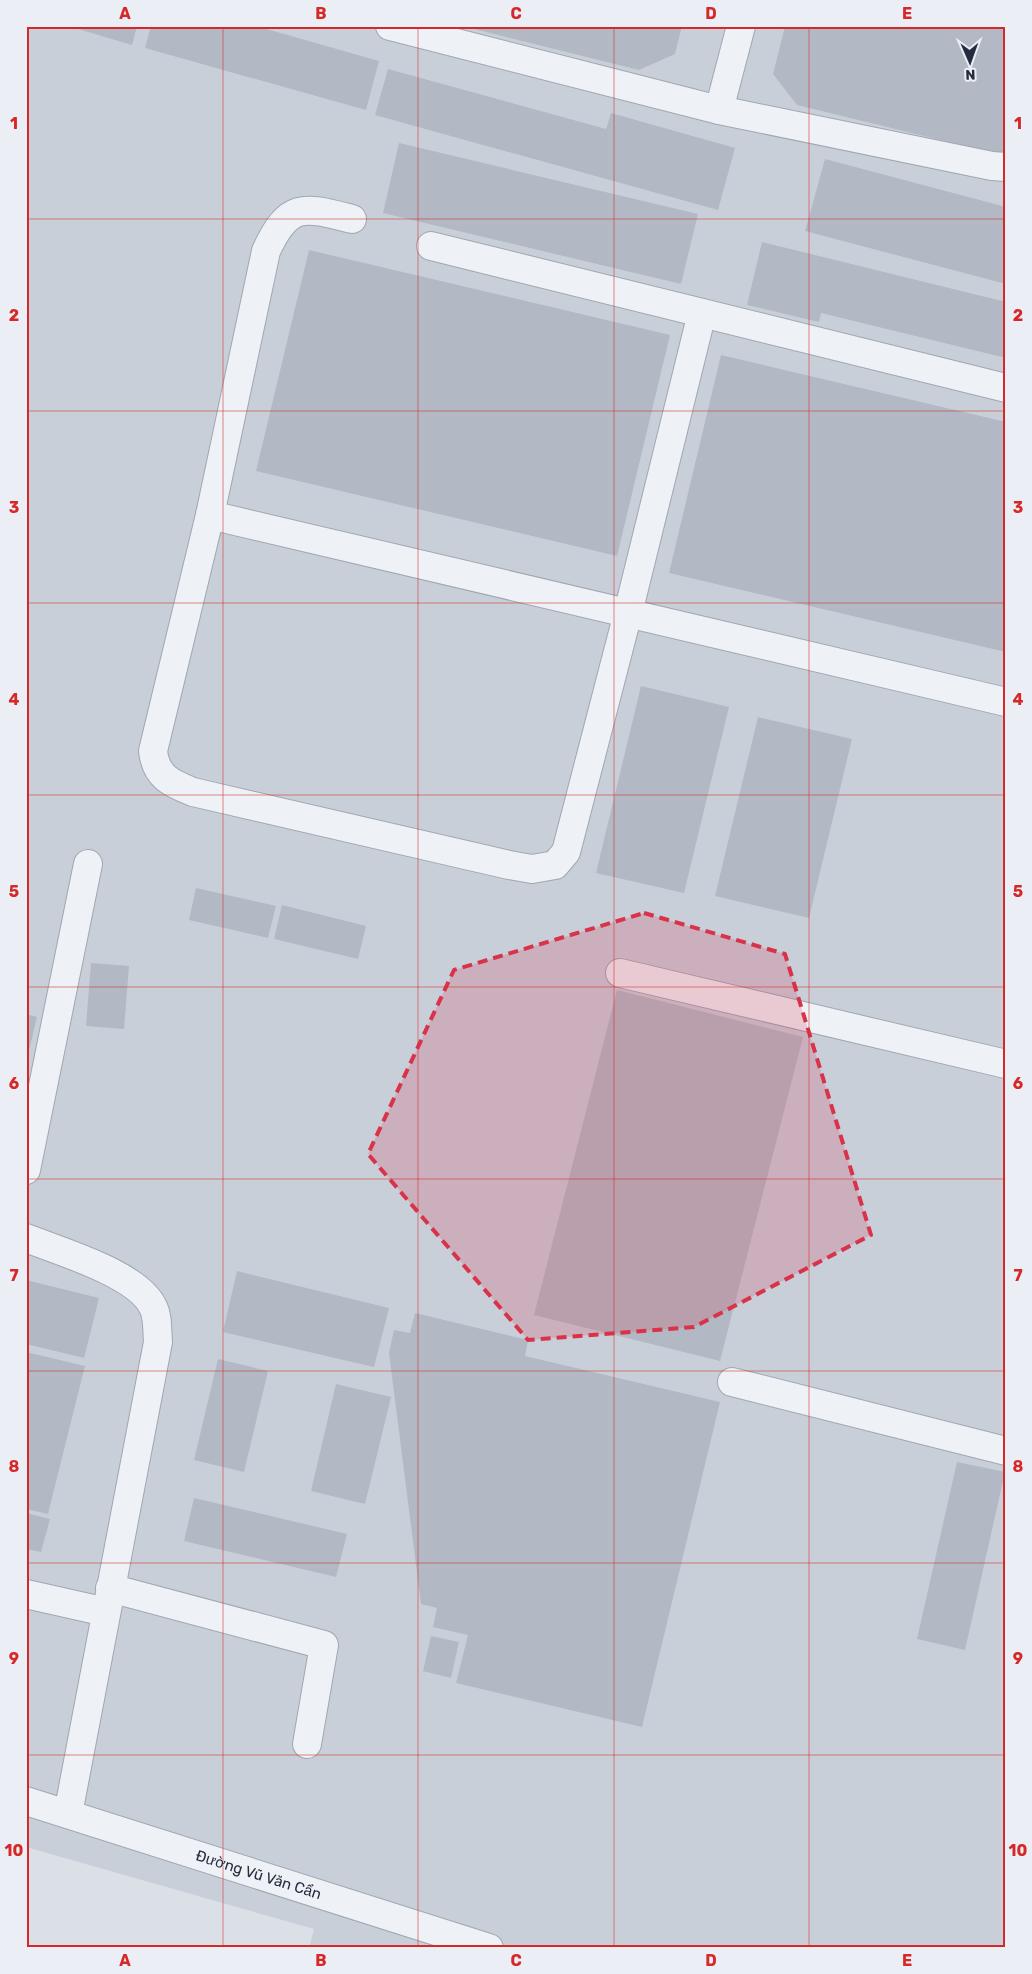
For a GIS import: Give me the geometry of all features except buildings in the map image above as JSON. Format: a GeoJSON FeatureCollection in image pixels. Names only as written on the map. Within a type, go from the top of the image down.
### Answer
{"type":"FeatureCollection","features":[{"type":"Feature","properties":{"kind":"street"},"geometry":{"type":"LineString","coordinates":[[390,26],[719,110],[992,166],[1006,167]]}},
{"type":"Feature","properties":{"kind":"street"},"geometry":{"type":"LineString","coordinates":[[719,110],[740,26]]}},
{"type":"Feature","properties":{"kind":"street"},"geometry":{"type":"LineString","coordinates":[[352,219],[314,209],[293,214],[276,229],[266,251],[210,515],[153,751],[155,763],[160,773],[173,784],[222,799],[509,865],[532,869],[555,865],[566,852],[628,613],[702,313]]}},
{"type":"Feature","properties":{"kind":"street"},"geometry":{"type":"LineString","coordinates":[[431,246],[1006,388]]}},
{"type":"Feature","properties":{"kind":"street"},"geometry":{"type":"LineString","coordinates":[[210,515],[1006,702]]}},
{"type":"Feature","properties":{"kind":"street"},"geometry":{"type":"LineString","coordinates":[[26,1170],[88,864]]}},
{"type":"Feature","properties":{"kind":"street"},"geometry":{"type":"LineString","coordinates":[[620,973],[1006,1064]]}},
{"type":"Feature","properties":{"kind":"street"},"geometry":{"type":"LineString","coordinates":[[26,1238],[107,1269],[142,1292],[154,1308],[158,1342],[68,1814]]}},
{"type":"Feature","properties":{"kind":"street"},"geometry":{"type":"LineString","coordinates":[[732,1382],[1006,1451]]}},
{"type":"Feature","properties":{"kind":"street"},"geometry":{"type":"LineString","coordinates":[[26,1594],[108,1600],[324,1645],[307,1744]]}},
{"type":"Feature","properties":{"kind":"street","name":"Đường Vũ Văn Cẩn"},"geometry":{"type":"LineString","coordinates":[[26,1801],[489,1948]]}},
{"type":"Feature","properties":{"kind":"highlighted area"},"geometry":{"type":"Polygon","coordinates":[[[644,913],[785,954],[871,1235],[694,1327],[528,1340],[368,1154],[454,970],[644,913]]]}},
{"type":"Feature","properties":{"kind":"shaded area"},"geometry":{"type":"Polygon","coordinates":[[[26,26],[1006,26],[1006,1948],[309,1948],[314,1929],[26,1847],[26,26]]]}}]}
